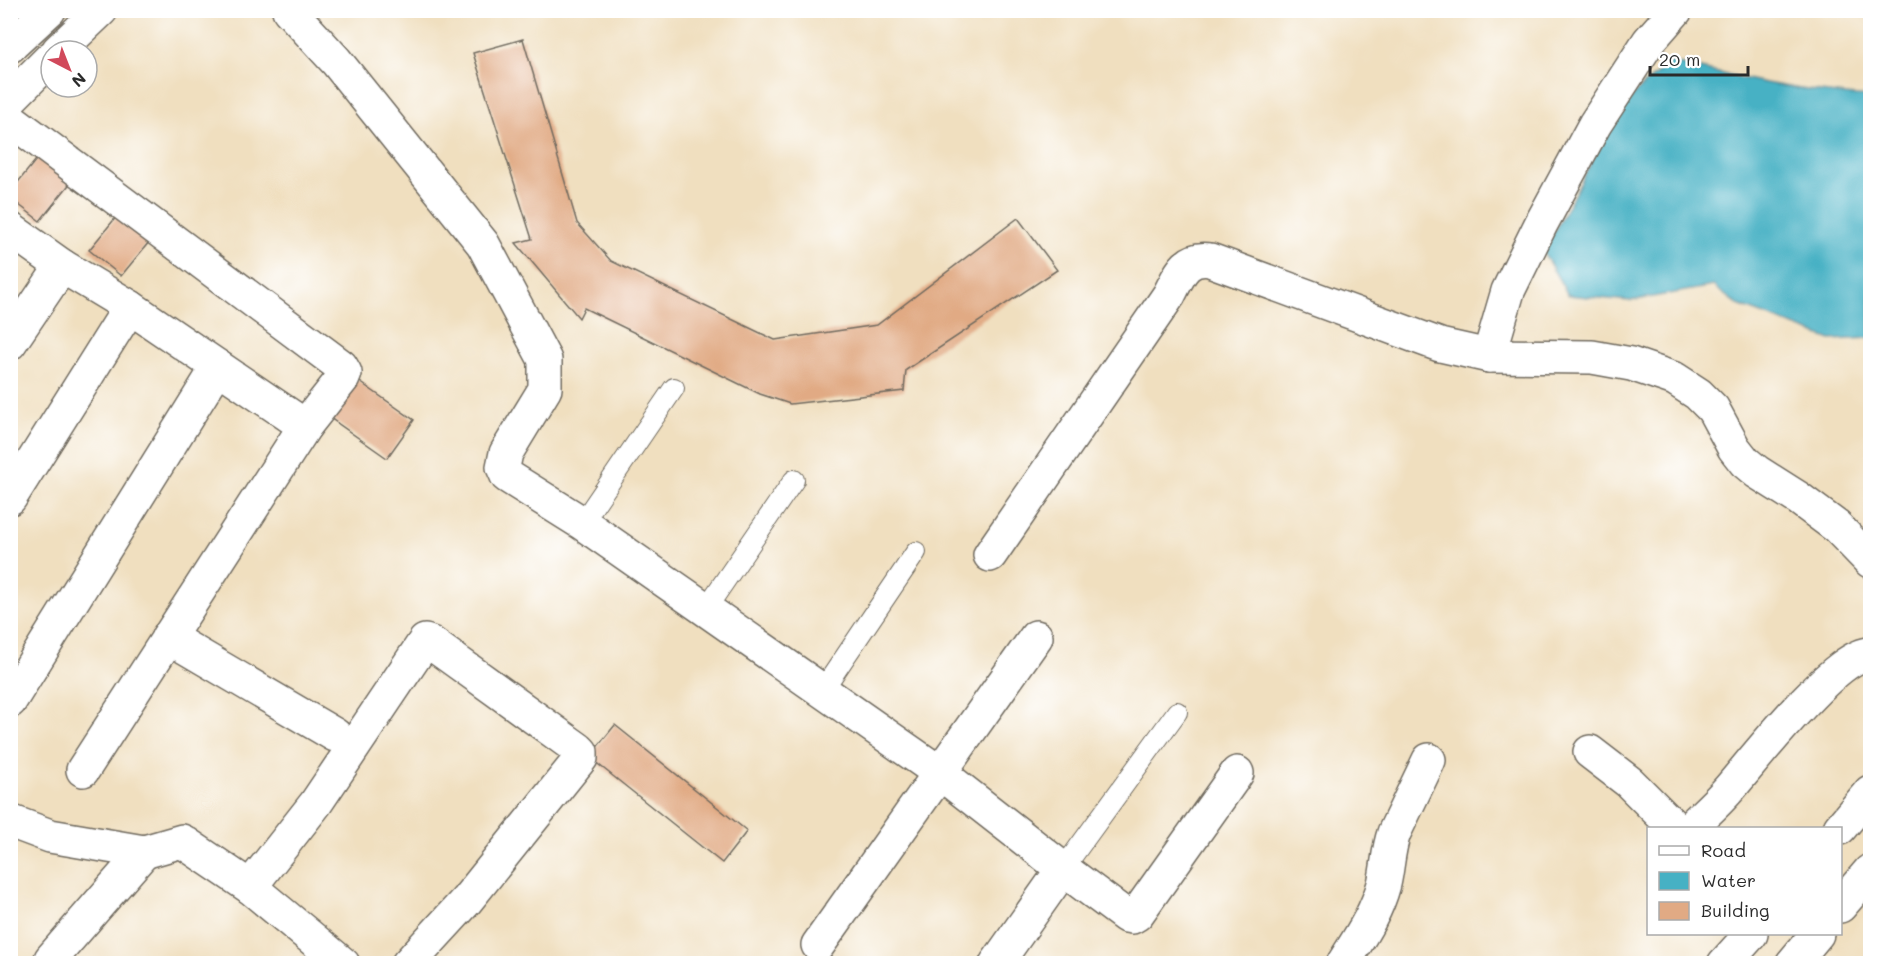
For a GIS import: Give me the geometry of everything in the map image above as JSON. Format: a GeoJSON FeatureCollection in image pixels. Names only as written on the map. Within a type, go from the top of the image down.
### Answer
{"type":"FeatureCollection","features":[{"type":"Feature","properties":{"kind":"street"},"geometry":{"type":"LineString","coordinates":[[10,46],[49,10]]}},
{"type":"Feature","properties":{"kind":"street"},"geometry":{"type":"LineString","coordinates":[[71,39],[101,10]]}},
{"type":"Feature","properties":{"kind":"street"},"geometry":{"type":"LineString","coordinates":[[289,10],[336,61],[483,244],[545,360],[545,389],[506,453],[503,467],[507,476],[582,523],[940,773],[1126,916],[1131,917],[1137,914],[1237,773]]}},
{"type":"Feature","properties":{"kind":"street"},"geometry":{"type":"LineString","coordinates":[[1489,356],[1508,291],[1595,124],[1649,41],[1676,10]]}},
{"type":"Feature","properties":{"kind":"street"},"geometry":{"type":"LineString","coordinates":[[10,99],[39,70]]}},
{"type":"Feature","properties":{"kind":"street"},"geometry":{"type":"LineString","coordinates":[[10,119],[341,366],[345,373],[305,426],[83,770]]}},
{"type":"Feature","properties":{"kind":"street"},"geometry":{"type":"LineString","coordinates":[[10,229],[62,266],[130,307],[305,426]]}},
{"type":"Feature","properties":{"kind":"street"},"geometry":{"type":"LineString","coordinates":[[990,555],[1169,295],[1181,272],[1199,258],[1221,264],[1440,345],[1489,356],[1592,357],[1631,364],[1675,379],[1698,394],[1713,409],[1745,462],[1756,472],[1798,498],[1837,527],[1870,561]]}},
{"type":"Feature","properties":{"kind":"street"},"geometry":{"type":"LineString","coordinates":[[10,343],[62,266]]}},
{"type":"Feature","properties":{"kind":"street"},"geometry":{"type":"LineString","coordinates":[[10,498],[130,307]]}},
{"type":"Feature","properties":{"kind":"street"},"geometry":{"type":"LineString","coordinates":[[10,700],[218,367]]}},
{"type":"Feature","properties":{"kind":"street"},"geometry":{"type":"LineString","coordinates":[[168,637],[335,735]]}},
{"type":"Feature","properties":{"kind":"street"},"geometry":{"type":"LineString","coordinates":[[818,945],[1036,637]]}},
{"type":"Feature","properties":{"kind":"street"},"geometry":{"type":"LineString","coordinates":[[250,887],[316,803],[421,645],[425,641],[431,643],[578,749],[581,752],[581,758],[466,901],[408,963]]}},
{"type":"Feature","properties":{"kind":"street"},"geometry":{"type":"LineString","coordinates":[[1691,827],[1728,790],[1811,695],[1857,657],[1870,654]]}},
{"type":"Feature","properties":{"kind":"street"},"geometry":{"type":"LineString","coordinates":[[1590,752],[1629,782],[1674,827]]}},
{"type":"Feature","properties":{"kind":"street"},"geometry":{"type":"LineString","coordinates":[[1343,963],[1370,922],[1383,888],[1394,833],[1430,760]]}},
{"type":"Feature","properties":{"kind":"street"},"geometry":{"type":"LineString","coordinates":[[1841,827],[1870,792]]}},
{"type":"Feature","properties":{"kind":"street"},"geometry":{"type":"LineString","coordinates":[[10,820],[50,836],[144,852],[182,841],[250,887],[343,963]]}},
{"type":"Feature","properties":{"kind":"street"},"geometry":{"type":"LineString","coordinates":[[51,959],[144,852]]}},
{"type":"Feature","properties":{"kind":"street"},"geometry":{"type":"LineString","coordinates":[[996,963],[1063,869]]}},
{"type":"Feature","properties":{"kind":"street"},"geometry":{"type":"LineString","coordinates":[[1842,904],[1870,871]]}},
{"type":"Feature","properties":{"kind":"street"},"geometry":{"type":"LineString","coordinates":[[1792,963],[1815,935]]}},
{"type":"Feature","properties":{"kind":"lane"},"geometry":{"type":"LineString","coordinates":[[582,523],[674,388]]}},
{"type":"Feature","properties":{"kind":"lane"},"geometry":{"type":"LineString","coordinates":[[705,610],[794,480]]}},
{"type":"Feature","properties":{"kind":"lane"},"geometry":{"type":"LineString","coordinates":[[822,691],[916,552]]}},
{"type":"Feature","properties":{"kind":"lane"},"geometry":{"type":"LineString","coordinates":[[1063,869],[1177,712]]}},
{"type":"Feature","properties":{"kind":"water"},"geometry":{"type":"Polygon","coordinates":[[[1670,62],[1795,88],[1870,97],[1870,338],[1831,340],[1738,305],[1713,286],[1630,301],[1568,295],[1543,252],[1616,117],[1637,91],[1670,62]]]}},
{"type":"Feature","properties":{"kind":"building"},"geometry":{"type":"Polygon","coordinates":[[[523,39],[577,223],[611,261],[775,340],[877,325],[1018,218],[1057,270],[906,370],[904,391],[790,404],[760,394],[584,308],[579,318],[516,243],[532,239],[473,53],[523,39]]]}},
{"type":"Feature","properties":{"kind":"building"},"geometry":{"type":"Polygon","coordinates":[[[44,150],[76,176],[40,221],[10,198],[10,192],[44,150]]]}},
{"type":"Feature","properties":{"kind":"building"},"geometry":{"type":"Polygon","coordinates":[[[122,210],[154,236],[121,276],[89,250],[122,210]]]}},
{"type":"Feature","properties":{"kind":"building"},"geometry":{"type":"Polygon","coordinates":[[[350,375],[414,420],[387,458],[323,413],[350,375]]]}},
{"type":"Feature","properties":{"kind":"building"},"geometry":{"type":"Polygon","coordinates":[[[615,725],[747,831],[722,863],[589,757],[615,725]]]}}]}
